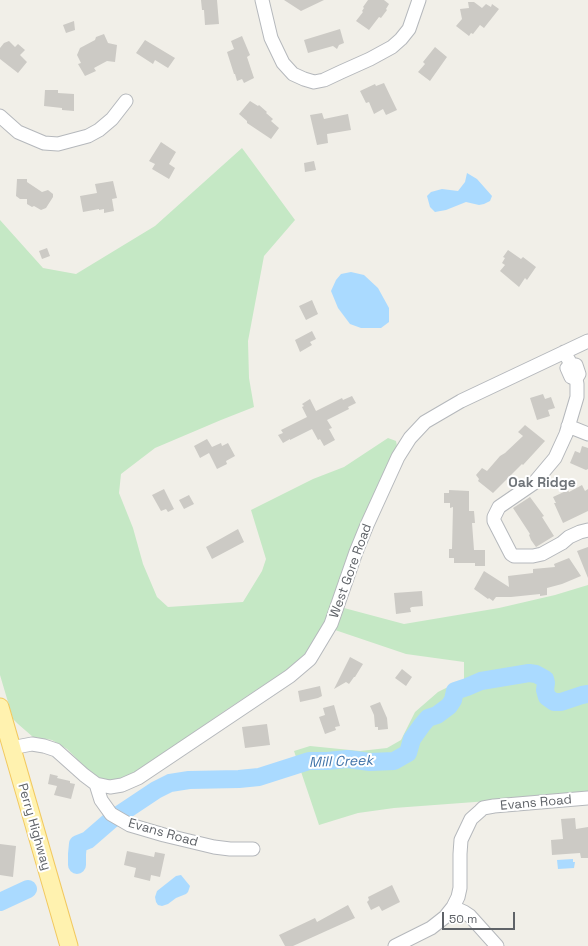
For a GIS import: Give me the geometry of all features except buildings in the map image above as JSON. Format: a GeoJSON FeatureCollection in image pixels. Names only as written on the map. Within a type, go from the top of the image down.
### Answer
{"type":"FeatureCollection","features":[{"type":"Feature","properties":{"kind":"main road","name":"Perry Highway"},"geometry":{"type":"LineString","coordinates":[[0,707],[69,946]]}},
{"type":"Feature","properties":{"kind":"street"},"geometry":{"type":"LineString","coordinates":[[262,0],[271,38],[283,63],[293,74],[314,82],[324,80],[392,47],[408,29],[419,0]]}},
{"type":"Feature","properties":{"kind":"street"},"geometry":{"type":"LineString","coordinates":[[0,116],[18,132],[44,143],[58,144],[88,136],[99,130],[112,119],[126,101]]}},
{"type":"Feature","properties":{"kind":"street","name":"West Gore Road"},"geometry":{"type":"LineString","coordinates":[[96,784],[110,788],[122,785],[138,778],[290,676],[310,659],[332,624],[356,552],[367,525],[398,457],[410,438],[425,422],[473,395],[588,341]]}},
{"type":"Feature","properties":{"kind":"street"},"geometry":{"type":"LineString","coordinates":[[564,352],[571,364],[567,368],[571,377],[576,379],[577,397],[559,450],[546,470],[534,483],[499,507],[494,521],[511,554],[519,556],[533,556],[542,554],[562,543],[569,537],[588,530]]}},
{"type":"Feature","properties":{"kind":"street"},"geometry":{"type":"LineString","coordinates":[[568,426],[588,434]]}},
{"type":"Feature","properties":{"kind":"street"},"geometry":{"type":"LineString","coordinates":[[11,748],[32,744],[50,747],[63,755],[96,784]]}},
{"type":"Feature","properties":{"kind":"street","name":"Evans Road"},"geometry":{"type":"LineString","coordinates":[[96,784],[101,800],[111,814],[130,825],[214,847],[253,850]]}},
{"type":"Feature","properties":{"kind":"street","name":"Evans Road"},"geometry":{"type":"LineString","coordinates":[[453,907],[458,897],[460,888],[461,840],[471,819],[483,808],[588,798]]}},
{"type":"Feature","properties":{"kind":"street"},"geometry":{"type":"LineString","coordinates":[[395,946],[431,928],[445,917],[453,907],[470,916],[497,946]]}},
{"type":"Feature","properties":{"kind":"green space"},"geometry":{"type":"Polygon","coordinates":[[[242,148],[295,220],[264,256],[248,341],[249,378],[254,407],[155,448],[121,474],[119,493],[133,528],[143,564],[157,597],[168,607],[243,602],[262,571],[266,559],[251,510],[313,479],[344,467],[388,438],[396,441],[397,446],[346,559],[331,607],[320,635],[311,648],[291,667],[129,777],[115,782],[94,776],[67,749],[52,740],[33,737],[18,724],[13,719],[0,675],[0,220],[43,268],[76,274],[155,226],[242,148]]]}},
{"type":"Feature","properties":{"kind":"green space"},"geometry":{"type":"Polygon","coordinates":[[[588,585],[588,792],[556,796],[394,808],[358,813],[319,825],[294,751],[310,746],[360,751],[387,748],[401,740],[415,712],[438,692],[464,679],[464,662],[406,654],[335,630],[344,608],[404,624],[499,608],[555,595],[588,585]]]}},
{"type":"Feature","properties":{"kind":"water"},"geometry":{"type":"Polygon","coordinates":[[[467,173],[477,179],[492,196],[490,201],[479,205],[466,202],[446,210],[435,212],[430,207],[427,196],[431,192],[442,189],[458,191],[465,182],[467,173]]]}},
{"type":"Feature","properties":{"kind":"water"},"geometry":{"type":"Polygon","coordinates":[[[351,272],[364,275],[378,288],[389,308],[389,322],[381,328],[361,328],[350,324],[338,308],[331,291],[336,280],[341,274],[351,272]]]}},
{"type":"Feature","properties":{"kind":"water"},"geometry":{"type":"Polygon","coordinates":[[[573,859],[573,862],[575,862],[574,868],[558,869],[557,860],[573,859]]]}},
{"type":"Feature","properties":{"kind":"water"},"geometry":{"type":"Polygon","coordinates":[[[181,875],[190,886],[188,892],[168,904],[162,906],[158,905],[155,897],[157,891],[176,876],[181,875]]]}},
{"type":"Feature","properties":{"kind":"waterway","name":"Mill Creek"},"geometry":{"type":"LineString","coordinates":[[77,865],[78,844],[88,840],[111,820],[156,790],[170,783],[189,780],[259,777],[309,761],[347,759],[370,762],[394,761],[408,753],[412,739],[428,718],[437,715],[449,706],[453,700],[455,691],[481,681],[529,673],[536,674],[545,679],[545,690],[547,697],[554,702],[561,702],[588,694]]}},
{"type":"Feature","properties":{"kind":"waterway","name":"Mill Creek"},"geometry":{"type":"LineString","coordinates":[[0,902],[28,889]]}},
{"type":"Feature","properties":{"kind":"district","name":"Oak Ridge"},"geometry":{"type":"Point","coordinates":[542,483]}}]}
